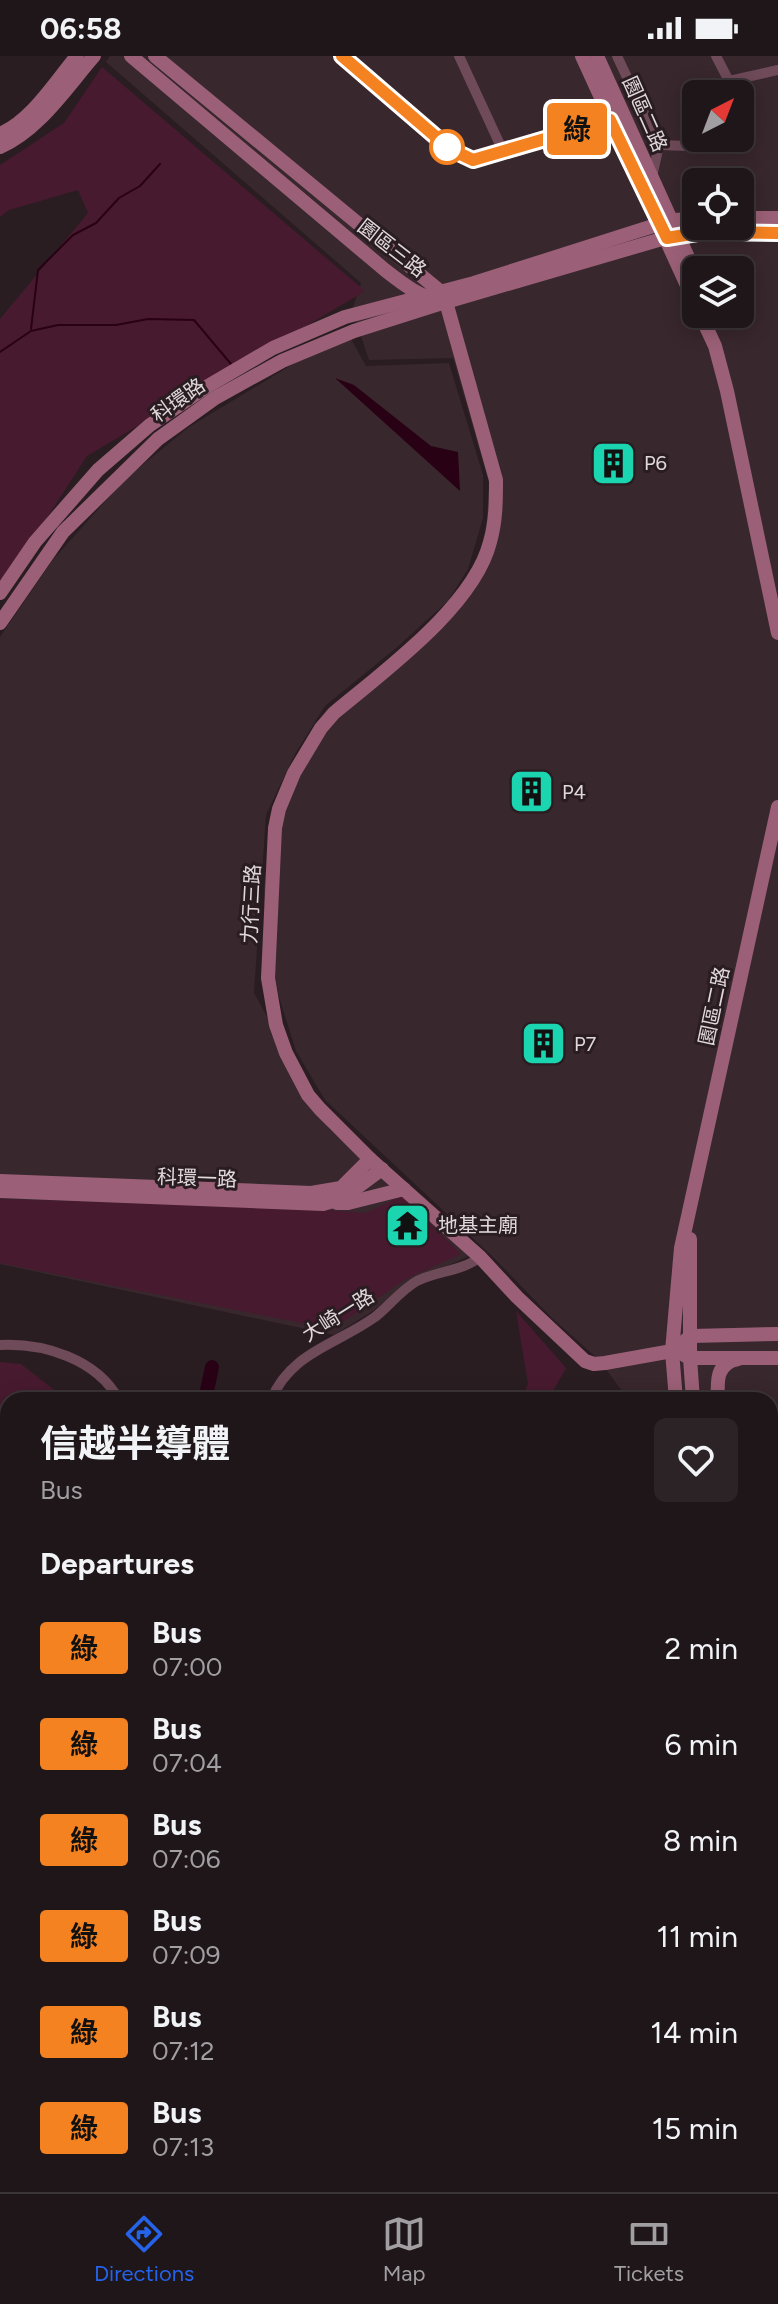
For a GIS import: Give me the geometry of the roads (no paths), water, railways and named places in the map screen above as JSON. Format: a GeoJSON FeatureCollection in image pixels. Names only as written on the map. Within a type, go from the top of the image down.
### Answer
{"type":"FeatureCollection","features":[{"type":"Feature","properties":{"kind":"street"},"geometry":{"type":"LineString","coordinates":[[0,134],[11,129],[35,105],[77,56]]}},
{"type":"Feature","properties":{"kind":"street"},"geometry":{"type":"LineString","coordinates":[[0,147],[17,139],[41,117],[94,56]]}},
{"type":"Feature","properties":{"kind":"street","name":"園區三路"},"geometry":{"type":"LineString","coordinates":[[131,56],[404,284],[426,299]]}},
{"type":"Feature","properties":{"kind":"street","name":"園區三路"},"geometry":{"type":"LineString","coordinates":[[155,56],[444,297],[682,224]]}},
{"type":"Feature","properties":{"kind":"street"},"geometry":{"type":"LineString","coordinates":[[342,56],[450,149],[473,160],[616,117]]}},
{"type":"Feature","properties":{"kind":"street"},"geometry":{"type":"LineString","coordinates":[[459,56],[503,151]]}},
{"type":"Feature","properties":{"kind":"street","name":"園區二路"},"geometry":{"type":"LineString","coordinates":[[582,56],[652,177],[682,264]]}},
{"type":"Feature","properties":{"kind":"street","name":"園區二路"},"geometry":{"type":"LineString","coordinates":[[597,56],[616,117],[685,256]]}},
{"type":"Feature","properties":{"kind":"street"},"geometry":{"type":"LineString","coordinates":[[617,56],[659,145],[652,177]]}},
{"type":"Feature","properties":{"kind":"street"},"geometry":{"type":"LineString","coordinates":[[716,56],[728,80]]}},
{"type":"Feature","properties":{"kind":"street"},"geometry":{"type":"LineString","coordinates":[[733,80],[778,70]]}},
{"type":"Feature","properties":{"kind":"street"},"geometry":{"type":"LineString","coordinates":[[659,145],[682,146]]}},
{"type":"Feature","properties":{"kind":"street"},"geometry":{"type":"LineString","coordinates":[[754,218],[778,218]]}},
{"type":"Feature","properties":{"kind":"street","name":"園區三路"},"geometry":{"type":"LineString","coordinates":[[670,229],[778,233]]}},
{"type":"Feature","properties":{"kind":"street"},"geometry":{"type":"LineString","coordinates":[[398,304],[407,293],[404,284]]}},
{"type":"Feature","properties":{"kind":"street","name":"科環路"},"geometry":{"type":"LineString","coordinates":[[0,593],[35,542],[98,470],[150,425],[208,386],[273,348],[345,317],[444,297]]}},
{"type":"Feature","properties":{"kind":"street","name":"力行三路"},"geometry":{"type":"LineString","coordinates":[[444,297],[496,480],[496,506],[490,544],[461,600],[334,713],[321,728],[286,791],[275,828],[268,978],[276,1025],[286,1053],[308,1095],[370,1159],[480,1257],[585,1361],[605,1363],[672,1351],[691,1336]]}},
{"type":"Feature","properties":{"kind":"street"},"geometry":{"type":"LineString","coordinates":[[426,299],[450,321]]}},
{"type":"Feature","properties":{"kind":"street","name":"科環路"},"geometry":{"type":"LineString","coordinates":[[0,623],[63,532],[158,439],[215,398],[282,361],[426,299]]}},
{"type":"Feature","properties":{"kind":"street"},"geometry":{"type":"LineString","coordinates":[[707,328],[715,346]]}},
{"type":"Feature","properties":{"kind":"street"},"geometry":{"type":"LineString","coordinates":[[713,328],[778,633]]}},
{"type":"Feature","properties":{"kind":"street","name":"園區二路"},"geometry":{"type":"LineString","coordinates":[[675,1392],[672,1351],[681,1248],[778,807]]}},
{"type":"Feature","properties":{"kind":"street"},"geometry":{"type":"LineString","coordinates":[[762,875],[778,873]]}},
{"type":"Feature","properties":{"kind":"street","name":"科環一路"},"geometry":{"type":"LineString","coordinates":[[0,1181],[330,1192],[341,1188],[370,1159]]}},
{"type":"Feature","properties":{"kind":"street"},"geometry":{"type":"LineString","coordinates":[[329,1203],[356,1189],[382,1169]]}},
{"type":"Feature","properties":{"kind":"street","name":"科環一路"},"geometry":{"type":"LineString","coordinates":[[0,1191],[348,1203],[404,1189]]}},
{"type":"Feature","properties":{"kind":"street","name":"園區二路"},"geometry":{"type":"LineString","coordinates":[[690,1215],[692,1392]]}},
{"type":"Feature","properties":{"kind":"street","name":"大崎一路"},"geometry":{"type":"LineString","coordinates":[[275,1392],[283,1376],[299,1360],[366,1323],[412,1284],[480,1257]]}},
{"type":"Feature","properties":{"kind":"street"},"geometry":{"type":"LineString","coordinates":[[691,1336],[778,1334]]}},
{"type":"Feature","properties":{"kind":"street"},"geometry":{"type":"LineString","coordinates":[[0,1345],[52,1349],[86,1366],[113,1392]]}},
{"type":"Feature","properties":{"kind":"street"},"geometry":{"type":"LineString","coordinates":[[672,1351],[690,1358],[778,1358]]}},
{"type":"Feature","properties":{"kind":"street"},"geometry":{"type":"LineString","coordinates":[[718,1392],[717,1378],[724,1364],[751,1357]]}},
{"type":"Feature","properties":{"kind":"waterway"},"geometry":{"type":"LineString","coordinates":[[31,329],[38,270],[73,235],[96,223],[119,198],[140,186],[160,164]]}},
{"type":"Feature","properties":{"kind":"waterway"},"geometry":{"type":"LineString","coordinates":[[0,352],[31,331],[58,325],[116,325],[148,319],[194,320],[231,364]]}},
{"type":"Feature","properties":{"kind":"waterway"},"geometry":{"type":"LineString","coordinates":[[207,1392],[212,1367]]}},
{"type":"Feature","properties":{"kind":"place","name":"P6"},"geometry":{"type":"Point","coordinates":[613,463]}},
{"type":"Feature","properties":{"kind":"place","name":"P4"},"geometry":{"type":"Point","coordinates":[531,792]}},
{"type":"Feature","properties":{"kind":"place","name":"P7"},"geometry":{"type":"Point","coordinates":[543,1044]}},
{"type":"Feature","properties":{"kind":"place","name":"地基主廟"},"geometry":{"type":"Point","coordinates":[407,1225]}}]}
